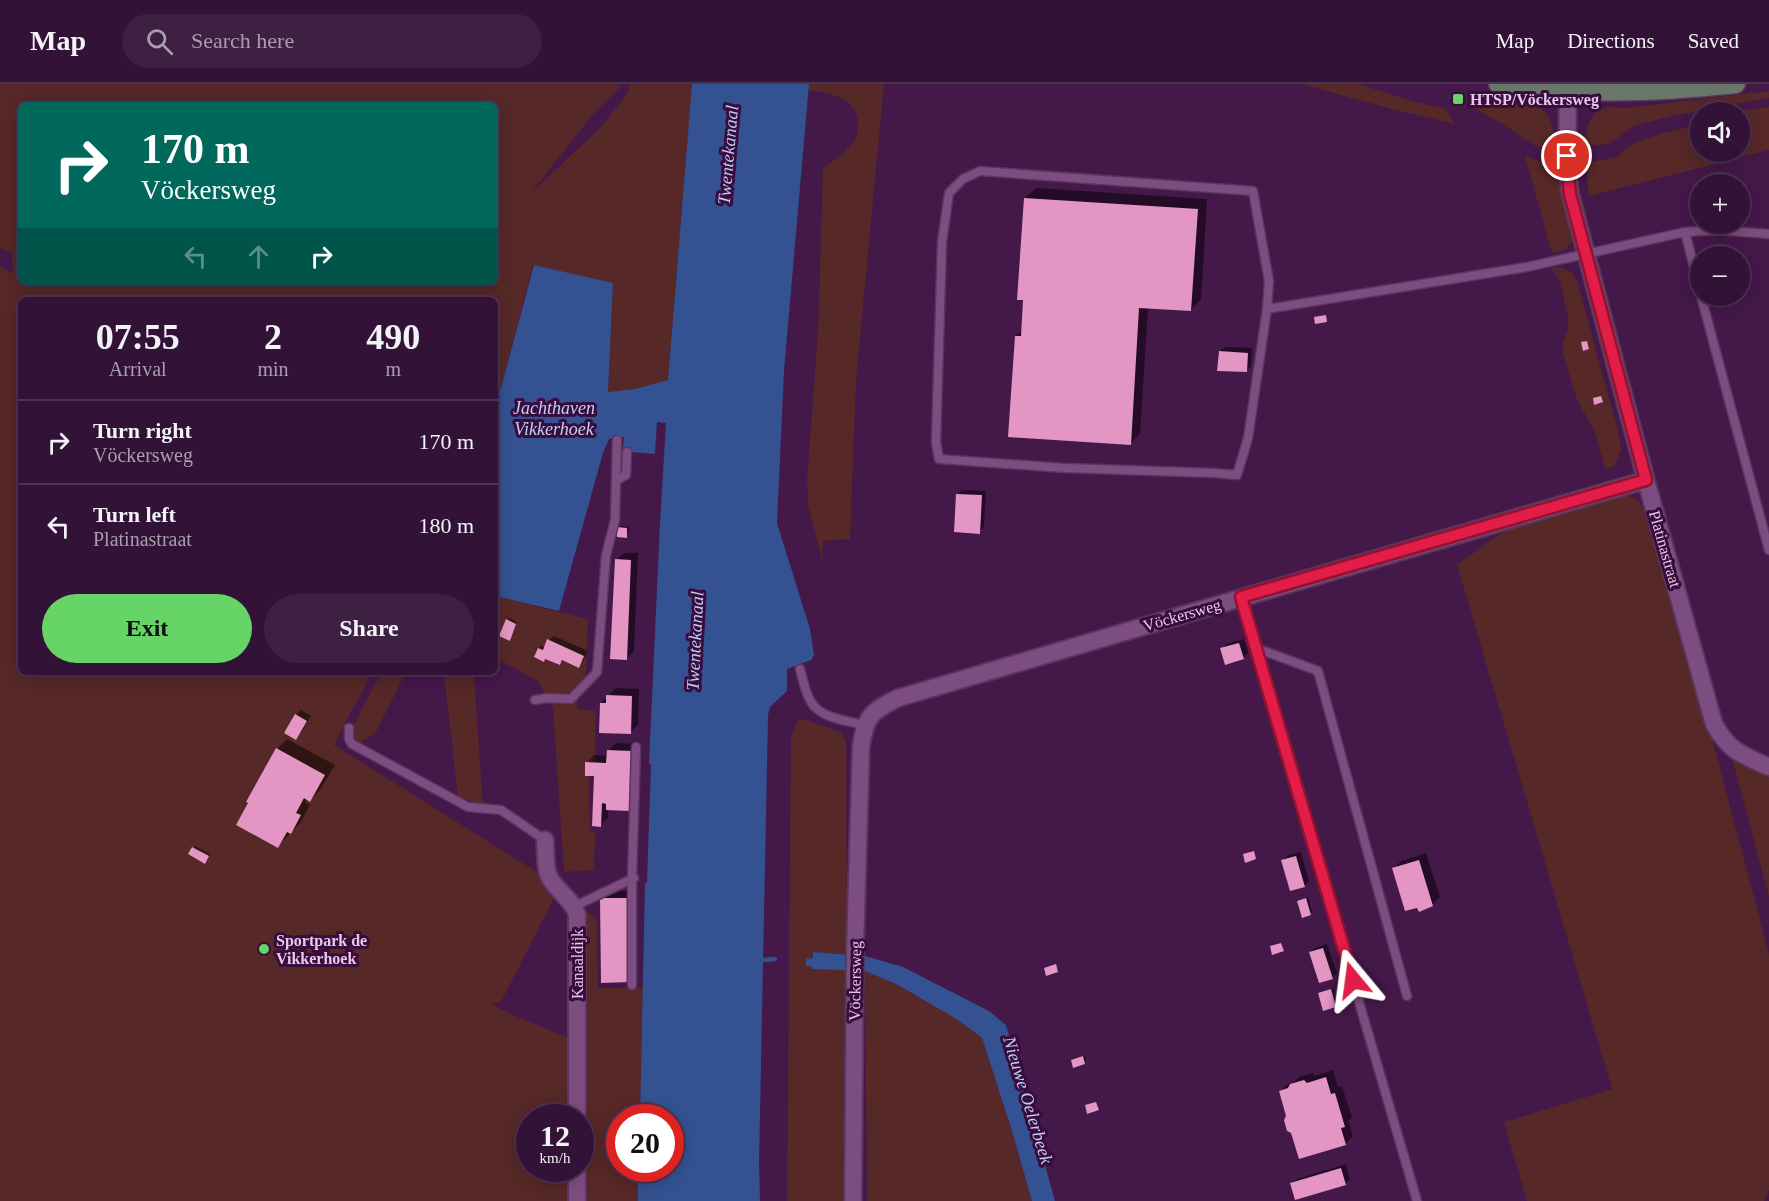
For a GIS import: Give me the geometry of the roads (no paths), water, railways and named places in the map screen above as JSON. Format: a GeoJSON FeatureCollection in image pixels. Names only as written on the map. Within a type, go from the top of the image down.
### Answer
{"type":"FeatureCollection","features":[{"type":"Feature","properties":{"kind":"main road"},"geometry":{"type":"LineString","coordinates":[[1498,84],[1613,92],[1736,84]]}},
{"type":"Feature","properties":{"kind":"street","name":"Platinastraat"},"geometry":{"type":"LineString","coordinates":[[1560,88],[1570,194],[1714,724],[1729,746],[1769,767]]}},
{"type":"Feature","properties":{"kind":"street","name":"Vöckersweg"},"geometry":{"type":"LineString","coordinates":[[853,1201],[855,949],[861,746],[864,724],[881,706],[898,698],[1646,480]]}},
{"type":"Feature","properties":{"kind":"street","name":"Kanaaldijk"},"geometry":{"type":"LineString","coordinates":[[546,840],[548,874],[575,906],[577,914],[577,1104]]}},
{"type":"Feature","properties":{"kind":"street"},"geometry":{"type":"LineString","coordinates":[[577,1182],[577,1201]]}},
{"type":"Feature","properties":{"kind":"lane"},"geometry":{"type":"LineString","coordinates":[[980,171],[1253,191],[1269,281],[1268,309],[1248,438],[1237,475],[1065,468],[939,459],[936,441],[943,232],[949,193],[963,179],[980,171]]}},
{"type":"Feature","properties":{"kind":"lane"},"geometry":{"type":"LineString","coordinates":[[1268,309],[1527,267],[1685,232],[1717,230],[1769,234]]}},
{"type":"Feature","properties":{"kind":"lane"},"geometry":{"type":"LineString","coordinates":[[1685,232],[1690,252]]}},
{"type":"Feature","properties":{"kind":"lane"},"geometry":{"type":"LineString","coordinates":[[1704,306],[1769,550]]}},
{"type":"Feature","properties":{"kind":"lane"},"geometry":{"type":"LineString","coordinates":[[535,700],[571,699],[597,672],[606,555],[615,520],[618,440]]}},
{"type":"Feature","properties":{"kind":"lane"},"geometry":{"type":"LineString","coordinates":[[616,480],[626,475],[627,452]]}},
{"type":"Feature","properties":{"kind":"lane"},"geometry":{"type":"LineString","coordinates":[[1241,597],[1417,1201]]}},
{"type":"Feature","properties":{"kind":"lane"},"geometry":{"type":"LineString","coordinates":[[1256,648],[1318,671],[1407,996]]}},
{"type":"Feature","properties":{"kind":"lane"},"geometry":{"type":"LineString","coordinates":[[800,669],[807,694],[816,709],[864,724]]}},
{"type":"Feature","properties":{"kind":"lane","name":"Kanaaldijk"},"geometry":{"type":"LineString","coordinates":[[349,728],[349,739],[352,744],[468,807],[501,810],[546,840]]}},
{"type":"Feature","properties":{"kind":"lane"},"geometry":{"type":"LineString","coordinates":[[632,985],[636,747]]}},
{"type":"Feature","properties":{"kind":"lane"},"geometry":{"type":"LineString","coordinates":[[575,906],[635,878]]}},
{"type":"Feature","properties":{"kind":"water"},"geometry":{"type":"Polygon","coordinates":[[[692,84],[809,84],[784,371],[777,523],[810,629],[814,655],[811,660],[787,669],[787,691],[770,707],[768,715],[760,1201],[638,1201],[638,1182],[684,1182],[684,1104],[640,1104],[645,883],[647,883],[651,764],[649,763],[666,423],[657,422],[655,454],[632,452],[631,460],[622,460],[624,437],[609,439],[603,453],[559,611],[498,597],[498,399],[534,265],[613,283],[608,392],[635,389],[668,380],[692,84]]]}},
{"type":"Feature","properties":{"kind":"water"},"geometry":{"type":"Polygon","coordinates":[[[813,952],[865,956],[903,967],[989,1011],[1006,1025],[1055,1201],[1032,1201],[982,1038],[958,1020],[898,985],[865,971],[812,969],[811,966],[806,966],[806,959],[813,958],[813,952]]]}},
{"type":"Feature","properties":{"kind":"waterway","name":"Nieuwe Oelerbeek"},"geometry":{"type":"LineString","coordinates":[[763,960],[775,959]]}},
{"type":"Feature","properties":{"kind":"place","name":"HTSP/Vöckersweg"},"geometry":{"type":"Point","coordinates":[1458,99]}},
{"type":"Feature","properties":{"kind":"place","name":"Sportpark de Vikkerhoek"},"geometry":{"type":"Point","coordinates":[264,949]}},
{"type":"Feature","properties":{"kind":"water label","name":"Twentekanaal"},"geometry":{"type":"Point","coordinates":[728,155]}},
{"type":"Feature","properties":{"kind":"water label","name":"Jachthaven Vikkerhoek"},"geometry":{"type":"Point","coordinates":[554,418]}},
{"type":"Feature","properties":{"kind":"water label","name":"Twentekanaal"},"geometry":{"type":"Point","coordinates":[695,641]}}]}
